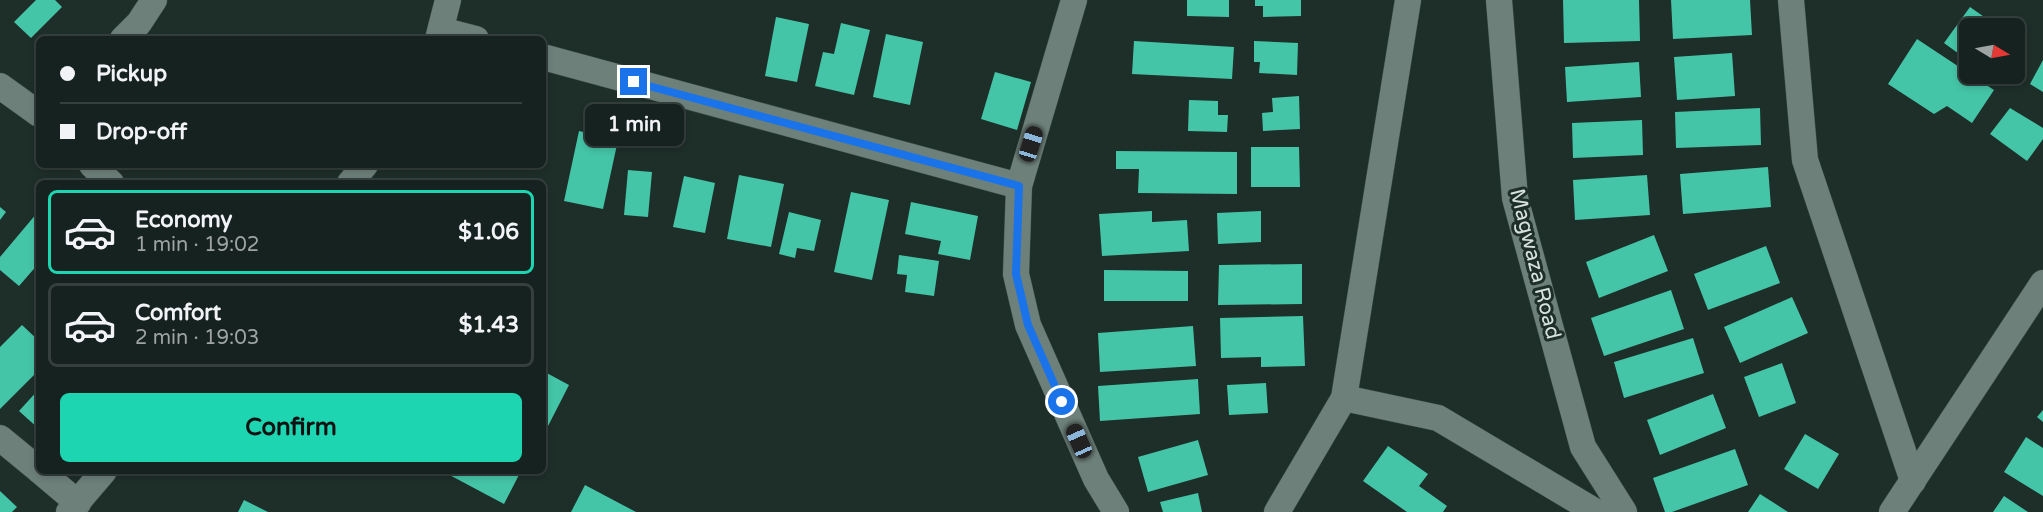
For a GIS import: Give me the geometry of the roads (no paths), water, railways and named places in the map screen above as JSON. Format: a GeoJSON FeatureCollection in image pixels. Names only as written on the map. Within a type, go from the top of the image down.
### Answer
{"type":"FeatureCollection","features":[{"type":"Feature","properties":{"kind":"street"},"geometry":{"type":"LineString","coordinates":[[126,36],[139,23],[154,0]]}},
{"type":"Feature","properties":{"kind":"street"},"geometry":{"type":"LineString","coordinates":[[439,34],[448,0]]}},
{"type":"Feature","properties":{"kind":"street"},"geometry":{"type":"LineString","coordinates":[[1074,0],[1019,186],[1016,274],[1028,325],[1096,479],[1116,512]]}},
{"type":"Feature","properties":{"kind":"street"},"geometry":{"type":"LineString","coordinates":[[1277,512],[1344,398],[1408,0]]}},
{"type":"Feature","properties":{"kind":"street","name":"Magwaza Road"},"geometry":{"type":"LineString","coordinates":[[1499,0],[1515,198],[1583,447],[1624,512]]}},
{"type":"Feature","properties":{"kind":"street"},"geometry":{"type":"LineString","coordinates":[[1791,0],[1805,160],[1912,481]]}},
{"type":"Feature","properties":{"kind":"street"},"geometry":{"type":"LineString","coordinates":[[546,58],[1019,186]]}},
{"type":"Feature","properties":{"kind":"street"},"geometry":{"type":"LineString","coordinates":[[0,86],[36,112]]}},
{"type":"Feature","properties":{"kind":"street"},"geometry":{"type":"LineString","coordinates":[[95,168],[108,180]]}},
{"type":"Feature","properties":{"kind":"street"},"geometry":{"type":"LineString","coordinates":[[353,180],[363,168]]}},
{"type":"Feature","properties":{"kind":"street"},"geometry":{"type":"LineString","coordinates":[[1892,512],[2043,283]]}},
{"type":"Feature","properties":{"kind":"street"},"geometry":{"type":"LineString","coordinates":[[1344,398],[1437,418],[1596,512]]}},
{"type":"Feature","properties":{"kind":"street"},"geometry":{"type":"LineString","coordinates":[[0,438],[36,468]]}},
{"type":"Feature","properties":{"kind":"street"},"geometry":{"type":"LineString","coordinates":[[42,474],[74,507],[102,474]]}}]}
